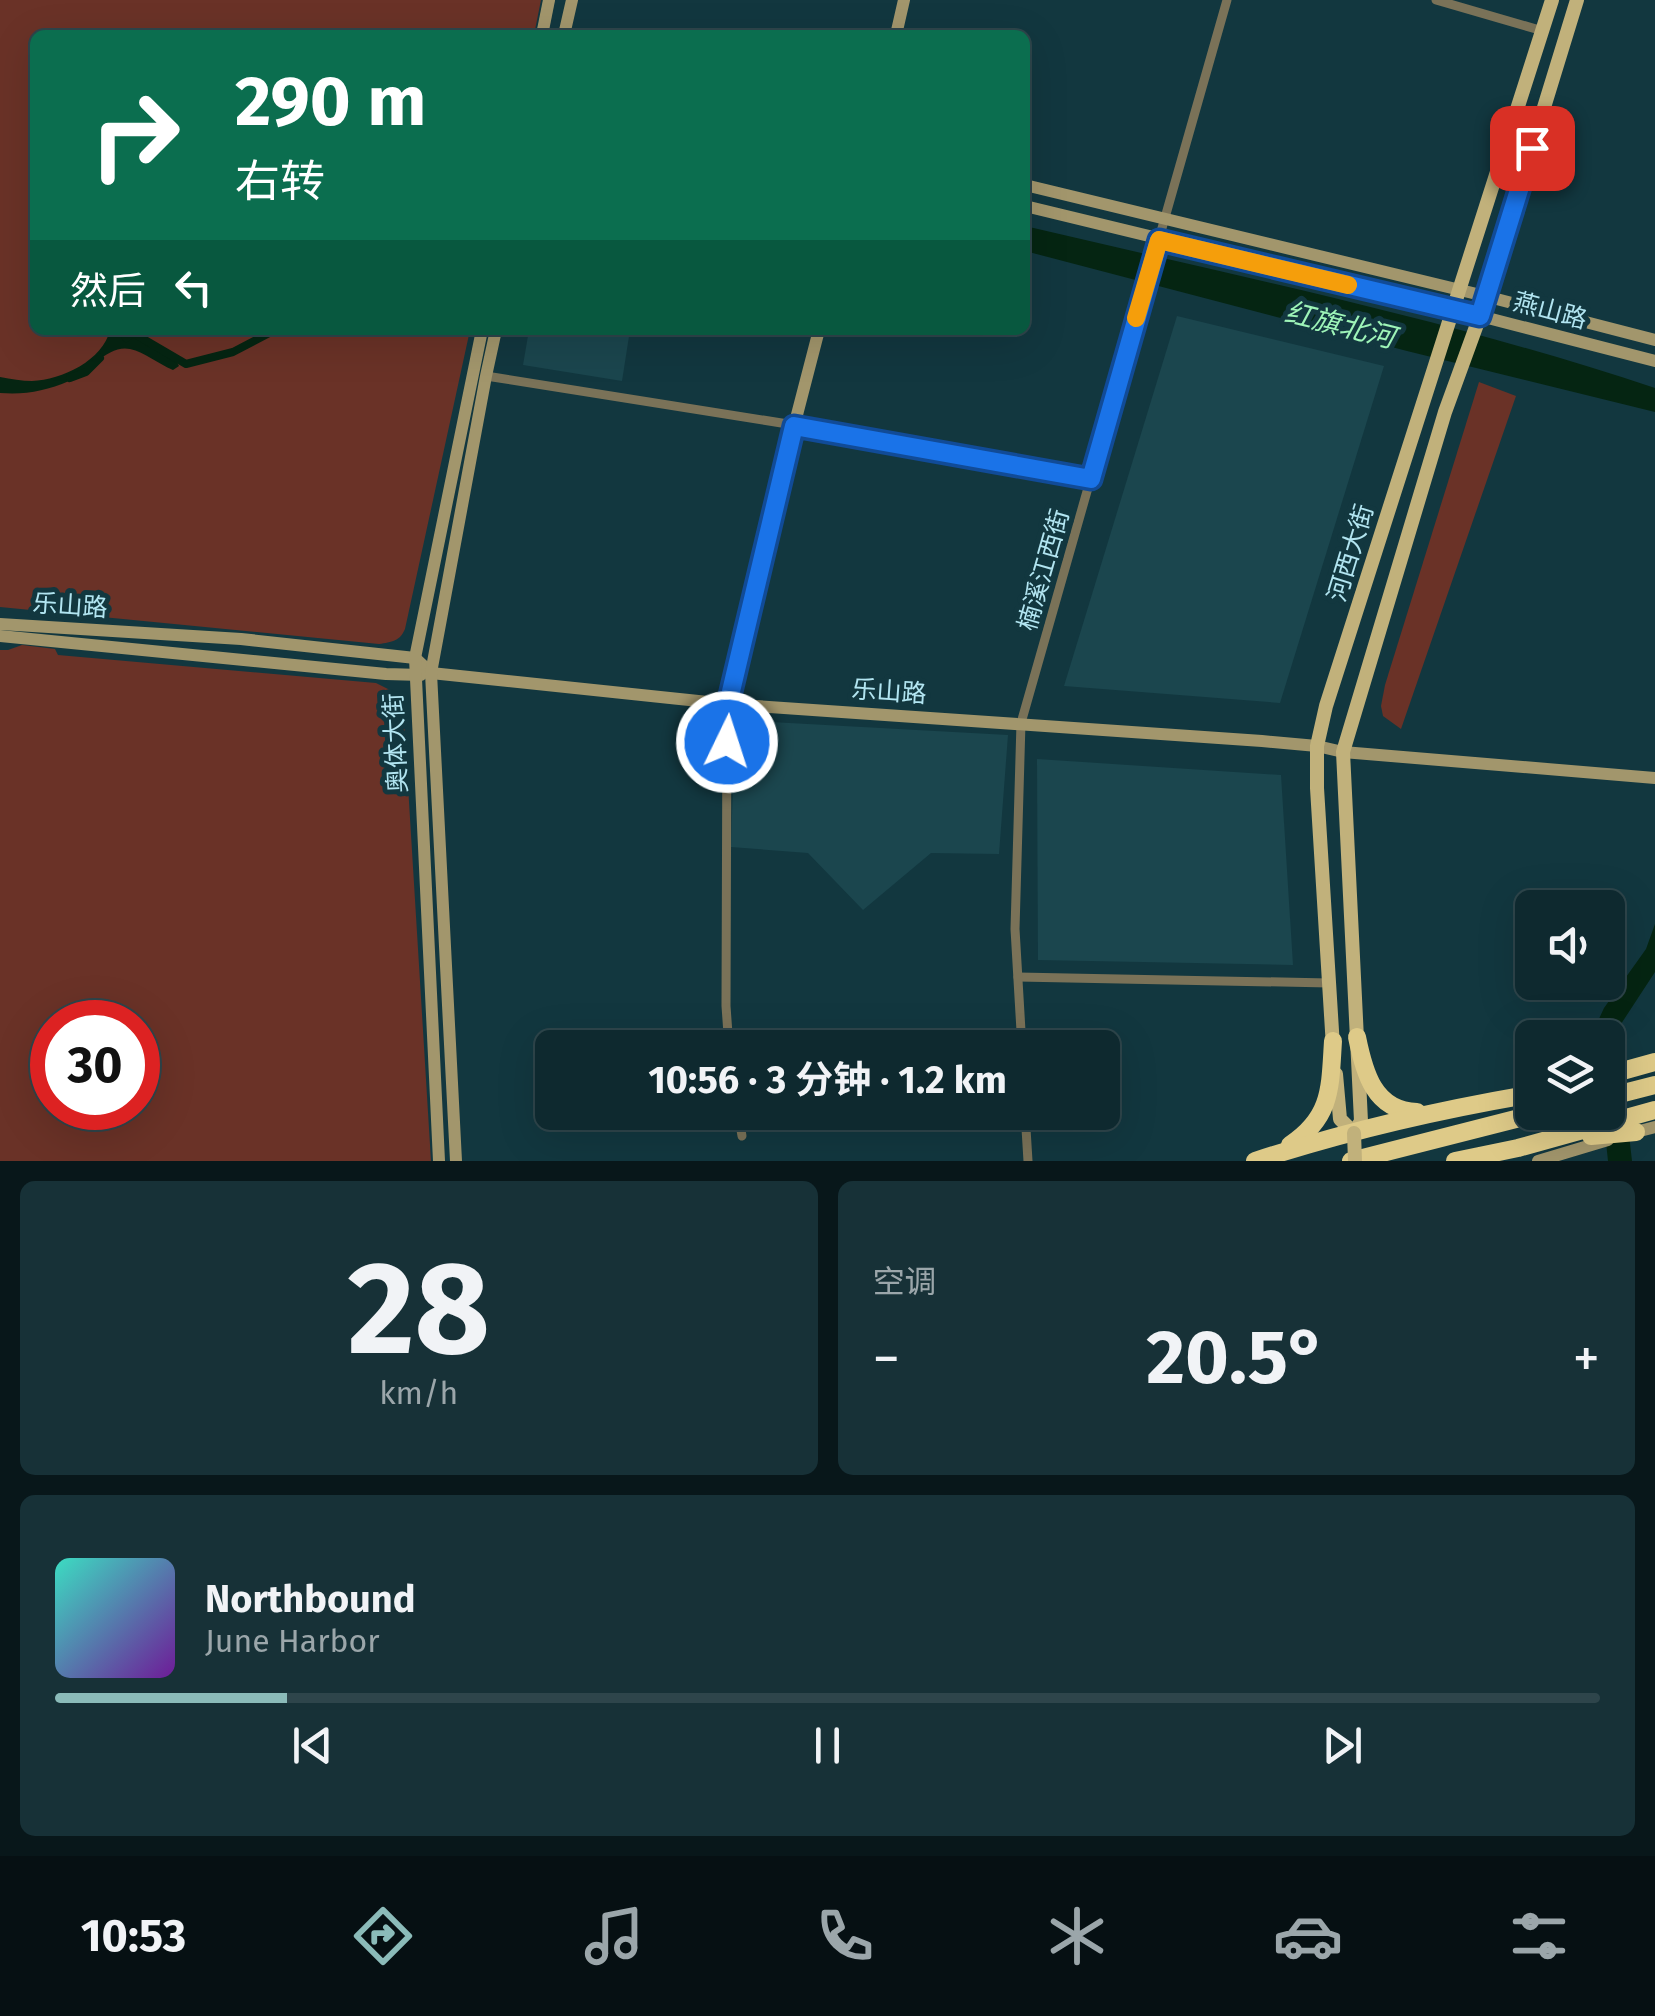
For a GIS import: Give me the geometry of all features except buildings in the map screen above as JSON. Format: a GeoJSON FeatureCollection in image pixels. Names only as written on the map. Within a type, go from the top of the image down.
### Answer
{"type":"FeatureCollection","features":[{"type":"Feature","properties":{"kind":"highway"},"geometry":{"type":"LineString","coordinates":[[1357,1037],[1367,1075],[1386,1103],[1410,1113],[1437,1111]]}},
{"type":"Feature","properties":{"kind":"highway"},"geometry":{"type":"LineString","coordinates":[[1274,1154],[1302,1137],[1324,1110],[1330,1092],[1333,1042]]}},
{"type":"Feature","properties":{"kind":"highway"},"geometry":{"type":"LineString","coordinates":[[1625,1071],[1655,1062]]}},
{"type":"Feature","properties":{"kind":"highway"},"geometry":{"type":"LineString","coordinates":[[1625,1093],[1655,1085]]}},
{"type":"Feature","properties":{"kind":"highway"},"geometry":{"type":"LineString","coordinates":[[1255,1161],[1381,1123],[1515,1097]]}},
{"type":"Feature","properties":{"kind":"highway"},"geometry":{"type":"LineString","coordinates":[[1455,1161],[1550,1139],[1599,1134],[1635,1124],[1655,1110]]}},
{"type":"Feature","properties":{"kind":"highway"},"geometry":{"type":"LineString","coordinates":[[1353,1161],[1515,1119]]}},
{"type":"Feature","properties":{"kind":"main road"},"geometry":{"type":"LineString","coordinates":[[543,30],[549,0]]}},
{"type":"Feature","properties":{"kind":"main road"},"geometry":{"type":"LineString","coordinates":[[565,30],[572,0]]}},
{"type":"Feature","properties":{"kind":"main road"},"geometry":{"type":"LineString","coordinates":[[897,30],[904,0]]}},
{"type":"Feature","properties":{"kind":"main road","name":"河西大街"},"geometry":{"type":"LineString","coordinates":[[1354,1133],[1340,1120],[1317,746],[1326,706],[1552,0]]}},
{"type":"Feature","properties":{"kind":"main road","name":"河西大街"},"geometry":{"type":"LineString","coordinates":[[1353,1161],[1354,1133],[1361,1120],[1344,752],[1445,412],[1480,316],[1578,0]]}},
{"type":"Feature","properties":{"kind":"main road","name":"燕山路"},"geometry":{"type":"LineString","coordinates":[[1030,186],[1655,340]]}},
{"type":"Feature","properties":{"kind":"main road","name":"燕山路"},"geometry":{"type":"LineString","coordinates":[[1030,207],[1655,362]]}},
{"type":"Feature","properties":{"kind":"main road","name":"奥体大街"},"geometry":{"type":"LineString","coordinates":[[439,1161],[415,658],[481,335]]}},
{"type":"Feature","properties":{"kind":"main road","name":"奥体大街"},"geometry":{"type":"LineString","coordinates":[[456,1161],[431,673],[495,335]]}},
{"type":"Feature","properties":{"kind":"main road"},"geometry":{"type":"LineString","coordinates":[[728,704],[818,335]]}},
{"type":"Feature","properties":{"kind":"main road","name":"乐山路"},"geometry":{"type":"LineString","coordinates":[[0,624],[241,640],[415,658]]}},
{"type":"Feature","properties":{"kind":"main road","name":"乐山路"},"geometry":{"type":"LineString","coordinates":[[0,636],[416,676],[431,673],[728,704],[1317,746],[1344,752],[1655,778]]}},
{"type":"Feature","properties":{"kind":"main road"},"geometry":{"type":"LineString","coordinates":[[415,658],[431,673]]}},
{"type":"Feature","properties":{"kind":"main road"},"geometry":{"type":"LineString","coordinates":[[1635,1124],[1655,1127]]}},
{"type":"Feature","properties":{"kind":"main road"},"geometry":{"type":"LineString","coordinates":[[1538,1161],[1599,1134]]}},
{"type":"Feature","properties":{"kind":"street","name":"楠溪江西街"},"geometry":{"type":"LineString","coordinates":[[1021,1030],[1015,929],[1021,724],[1227,0]]}},
{"type":"Feature","properties":{"kind":"street"},"geometry":{"type":"LineString","coordinates":[[1436,0],[1543,31]]}},
{"type":"Feature","properties":{"kind":"street"},"geometry":{"type":"LineString","coordinates":[[486,376],[1091,479]]}},
{"type":"Feature","properties":{"kind":"street"},"geometry":{"type":"LineString","coordinates":[[728,704],[728,1030]]}},
{"type":"Feature","properties":{"kind":"street"},"geometry":{"type":"LineString","coordinates":[[1018,977],[1329,983]]}},
{"type":"Feature","properties":{"kind":"street"},"geometry":{"type":"LineString","coordinates":[[741,1130],[742,1136]]}},
{"type":"Feature","properties":{"kind":"street"},"geometry":{"type":"LineString","coordinates":[[1026,1130],[1028,1161]]}},
{"type":"Feature","properties":{"kind":"shaded area"},"geometry":{"type":"Polygon","coordinates":[[[0,0],[541,0],[535,30],[30,30],[30,335],[469,335],[405,629],[392,642],[379,644],[0,607],[0,0]]]}},
{"type":"Feature","properties":{"kind":"shaded area"},"geometry":{"type":"Polygon","coordinates":[[[1177,316],[1384,366],[1280,703],[1064,686],[1177,316]]]}},
{"type":"Feature","properties":{"kind":"shaded area"},"geometry":{"type":"Polygon","coordinates":[[[528,335],[629,335],[622,381],[523,365],[528,335]]]}},
{"type":"Feature","properties":{"kind":"shaded area"},"geometry":{"type":"Polygon","coordinates":[[[1479,382],[1516,396],[1401,729],[1383,716],[1385,685],[1479,382]]]}},
{"type":"Feature","properties":{"kind":"shaded area"},"geometry":{"type":"Polygon","coordinates":[[[22,645],[55,649],[58,655],[376,683],[398,694],[403,704],[431,1161],[0,1161],[0,650],[22,645]]]}},
{"type":"Feature","properties":{"kind":"shaded area"},"geometry":{"type":"Polygon","coordinates":[[[735,720],[1008,735],[999,854],[931,853],[863,910],[808,853],[731,847],[735,720]]]}},
{"type":"Feature","properties":{"kind":"shaded area"},"geometry":{"type":"Polygon","coordinates":[[[1037,759],[1281,775],[1293,965],[1038,960],[1037,759]]]}},
{"type":"Feature","properties":{"kind":"water","name":"红旗北河"},"geometry":{"type":"Polygon","coordinates":[[[1030,227],[1342,300],[1577,363],[1655,388],[1655,412],[1030,252],[1030,227]]]}},
{"type":"Feature","properties":{"kind":"water"},"geometry":{"type":"Polygon","coordinates":[[[108,335],[137,335],[150,347],[175,358],[179,366],[173,370],[141,353],[122,349],[106,355],[76,377],[44,390],[0,393],[0,377],[28,381],[56,377],[90,359],[108,335]]]}},
{"type":"Feature","properties":{"kind":"water"},"geometry":{"type":"Polygon","coordinates":[[[1655,924],[1655,972],[1624,1020],[1598,1020],[1610,1000],[1625,1000],[1625,978],[1646,949],[1655,924]]]}},
{"type":"Feature","properties":{"kind":"water"},"geometry":{"type":"Polygon","coordinates":[[[1625,1099],[1632,1161],[1608,1161],[1605,1130],[1625,1130],[1625,1099]]]}},
{"type":"Feature","properties":{"kind":"waterway"},"geometry":{"type":"LineString","coordinates":[[126,338],[130,335]]}},
{"type":"Feature","properties":{"kind":"waterway"},"geometry":{"type":"LineString","coordinates":[[136,335],[186,364],[233,352],[265,335]]}},
{"type":"Feature","properties":{"kind":"waterway"},"geometry":{"type":"LineString","coordinates":[[70,378],[86,372],[100,358]]}},
{"type":"Feature","properties":{"kind":"slow traffic"},"geometry":{"type":"LineString","coordinates":[[1136,318],[1159,240],[1348,285]]}},
{"type":"Feature","properties":{"kind":"route"},"geometry":{"type":"LineString","coordinates":[[727,742],[728,704],[794,426],[1091,479],[1159,240],[1480,316],[1532,148]]}}]}
